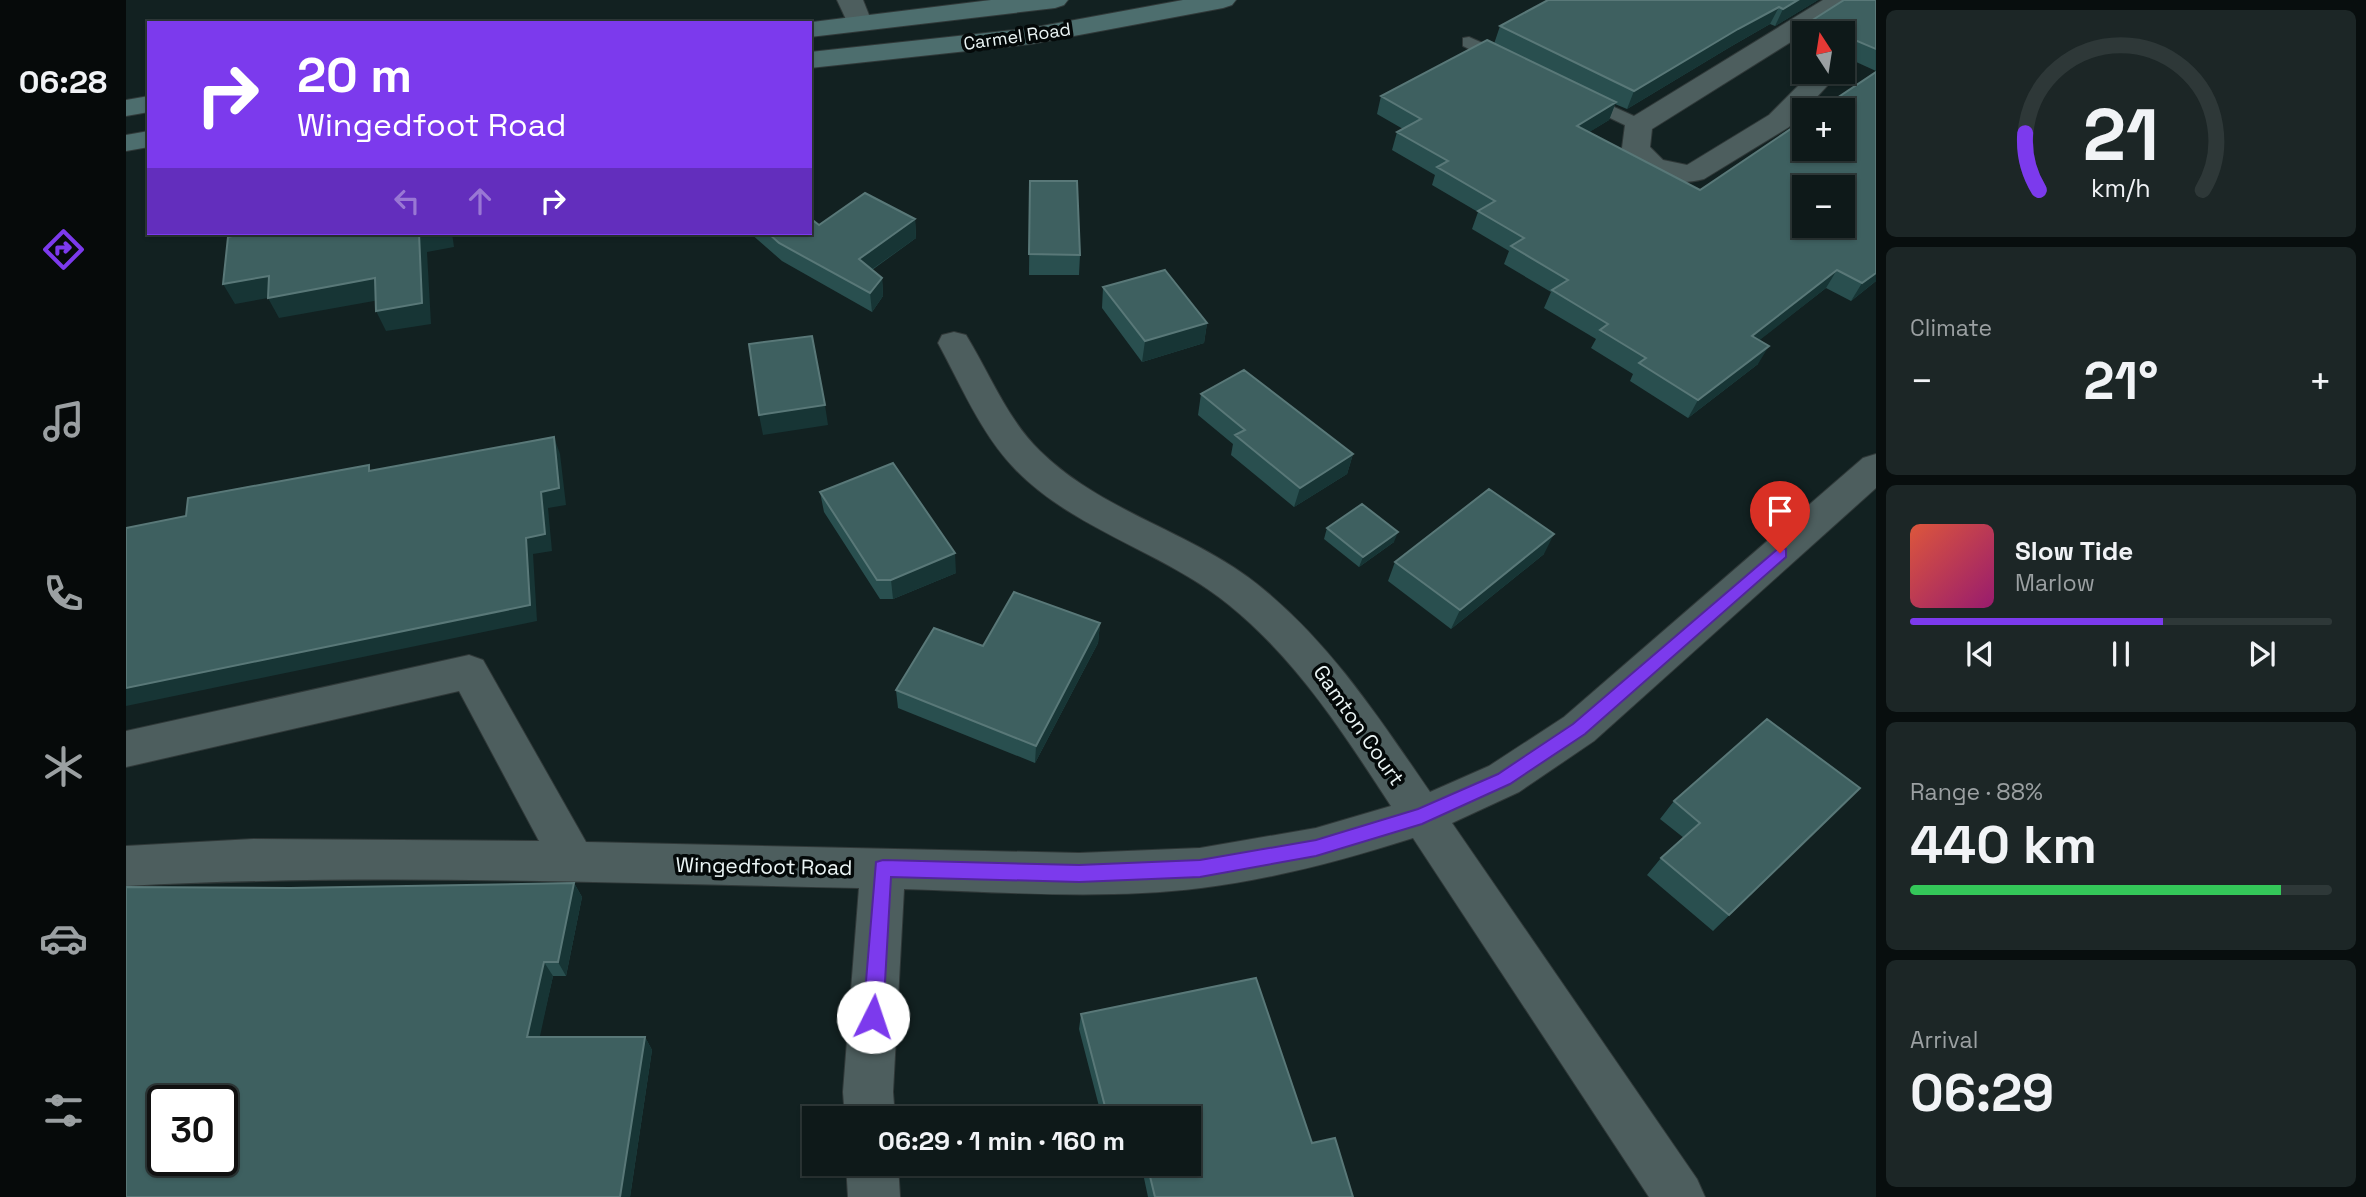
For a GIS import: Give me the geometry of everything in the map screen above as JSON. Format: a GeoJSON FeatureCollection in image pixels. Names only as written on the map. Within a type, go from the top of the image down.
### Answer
{"type":"FeatureCollection","features":[{"type":"Feature","properties":{"kind":"main road","name":"Carmel Road"},"geometry":{"type":"LineString","coordinates":[[812,29],[1055,0]]}},
{"type":"Feature","properties":{"kind":"main road","name":"Carmel Road"},"geometry":{"type":"LineString","coordinates":[[812,61],[1031,36],[1223,0]]}},
{"type":"Feature","properties":{"kind":"main road"},"geometry":{"type":"LineString","coordinates":[[126,108],[147,104]]}},
{"type":"Feature","properties":{"kind":"main road"},"geometry":{"type":"LineString","coordinates":[[126,143],[147,139]]}},
{"type":"Feature","properties":{"kind":"street"},"geometry":{"type":"LineString","coordinates":[[850,0],[860,25]]}},
{"type":"Feature","properties":{"kind":"street"},"geometry":{"type":"LineString","coordinates":[[1816,21],[1842,0]]}},
{"type":"Feature","properties":{"kind":"street"},"geometry":{"type":"LineString","coordinates":[[1792,37],[1639,125],[1636,148],[1653,166],[1675,174],[1694,173],[1779,121],[1814,84]]}},
{"type":"Feature","properties":{"kind":"street","name":"Gamton Court"},"geometry":{"type":"LineString","coordinates":[[954,343],[1025,458],[1063,492],[1111,520],[1194,561],[1226,582],[1285,631],[1312,659],[1422,816],[1679,1197]]}},
{"type":"Feature","properties":{"kind":"street","name":"Wingedfoot Road"},"geometry":{"type":"LineString","coordinates":[[126,866],[253,859],[573,862],[1079,873],[1200,869],[1316,848],[1422,816],[1504,779],[1579,729],[1876,467]]}},
{"type":"Feature","properties":{"kind":"street"},"geometry":{"type":"LineString","coordinates":[[126,749],[469,672],[573,862]]}},
{"type":"Feature","properties":{"kind":"street"},"geometry":{"type":"LineString","coordinates":[[869,1106],[883,868]]}},
{"type":"Feature","properties":{"kind":"street"},"geometry":{"type":"LineString","coordinates":[[873,1176],[874,1197]]}},
{"type":"Feature","properties":{"kind":"lane"},"geometry":{"type":"LineString","coordinates":[[1469,42],[1518,66]]}},
{"type":"Feature","properties":{"kind":"lane"},"geometry":{"type":"LineString","coordinates":[[1566,90],[1639,125]]}},
{"type":"Feature","properties":{"kind":"building"},"geometry":{"type":"Polygon","coordinates":[[[1548,0],[1798,0],[1738,29],[1634,91],[1500,26],[1548,0]]]}},
{"type":"Feature","properties":{"kind":"building"},"geometry":{"type":"Polygon","coordinates":[[[1844,0],[1876,0],[1876,49],[1855,40],[1855,21],[1811,21],[1844,0]]]}},
{"type":"Feature","properties":{"kind":"building"},"geometry":{"type":"Polygon","coordinates":[[[1487,40],[1616,102],[1577,126],[1700,190],[1792,128],[1792,161],[1855,161],[1855,98],[1837,98],[1876,72],[1876,273],[1862,283],[1837,270],[1752,336],[1769,346],[1698,400],[1639,363],[1646,358],[1600,330],[1608,324],[1552,290],[1568,280],[1511,246],[1524,238],[1478,211],[1495,201],[1437,167],[1448,161],[1397,132],[1421,119],[1381,96],[1487,40]]]}},
{"type":"Feature","properties":{"kind":"building"},"geometry":{"type":"Polygon","coordinates":[[[1030,181],[1077,181],[1080,255],[1029,254],[1030,181]]]}},
{"type":"Feature","properties":{"kind":"building"},"geometry":{"type":"Polygon","coordinates":[[[865,193],[915,219],[859,259],[882,278],[870,293],[779,243],[770,235],[812,235],[812,220],[819,225],[865,193]]]}},
{"type":"Feature","properties":{"kind":"building"},"geometry":{"type":"Polygon","coordinates":[[[419,235],[422,303],[376,311],[375,278],[268,298],[269,276],[223,284],[228,237],[419,235]]]}},
{"type":"Feature","properties":{"kind":"building"},"geometry":{"type":"Polygon","coordinates":[[[1165,270],[1207,323],[1145,341],[1103,287],[1165,270]]]}},
{"type":"Feature","properties":{"kind":"building"},"geometry":{"type":"Polygon","coordinates":[[[812,336],[825,405],[759,415],[749,344],[812,336]]]}},
{"type":"Feature","properties":{"kind":"building"},"geometry":{"type":"Polygon","coordinates":[[[1244,370],[1353,454],[1300,488],[1235,435],[1245,430],[1201,394],[1244,370]]]}},
{"type":"Feature","properties":{"kind":"building"},"geometry":{"type":"Polygon","coordinates":[[[554,437],[559,488],[541,492],[545,534],[526,538],[530,605],[126,688],[126,528],[186,516],[188,498],[369,465],[369,471],[554,437]]]}},
{"type":"Feature","properties":{"kind":"building"},"geometry":{"type":"Polygon","coordinates":[[[893,463],[955,553],[891,580],[877,580],[820,492],[893,463]]]}},
{"type":"Feature","properties":{"kind":"building"},"geometry":{"type":"Polygon","coordinates":[[[1489,489],[1554,534],[1460,610],[1395,562],[1489,489]]]}},
{"type":"Feature","properties":{"kind":"building"},"geometry":{"type":"Polygon","coordinates":[[[1362,504],[1398,532],[1363,557],[1327,528],[1362,504]]]}},
{"type":"Feature","properties":{"kind":"building"},"geometry":{"type":"Polygon","coordinates":[[[1014,592],[1100,623],[1036,746],[896,690],[934,628],[983,646],[1014,592]]]}},
{"type":"Feature","properties":{"kind":"building"},"geometry":{"type":"Polygon","coordinates":[[[1767,719],[1860,788],[1729,915],[1661,858],[1700,823],[1674,801],[1767,719]]]}},
{"type":"Feature","properties":{"kind":"building"},"geometry":{"type":"Polygon","coordinates":[[[574,883],[558,962],[544,962],[527,1037],[645,1037],[620,1197],[126,1197],[126,887],[290,888],[574,883]]]}},
{"type":"Feature","properties":{"kind":"building"},"geometry":{"type":"Polygon","coordinates":[[[1256,978],[1312,1143],[1335,1138],[1353,1197],[1155,1197],[1150,1176],[1201,1176],[1201,1106],[1105,1106],[1081,1014],[1256,978]]]}},
{"type":"Feature","properties":{"kind":"route"},"geometry":{"type":"LineString","coordinates":[[873,1017],[883,868],[1079,873],[1200,869],[1316,848],[1422,816],[1504,779],[1579,729],[1780,553]]}}]}
